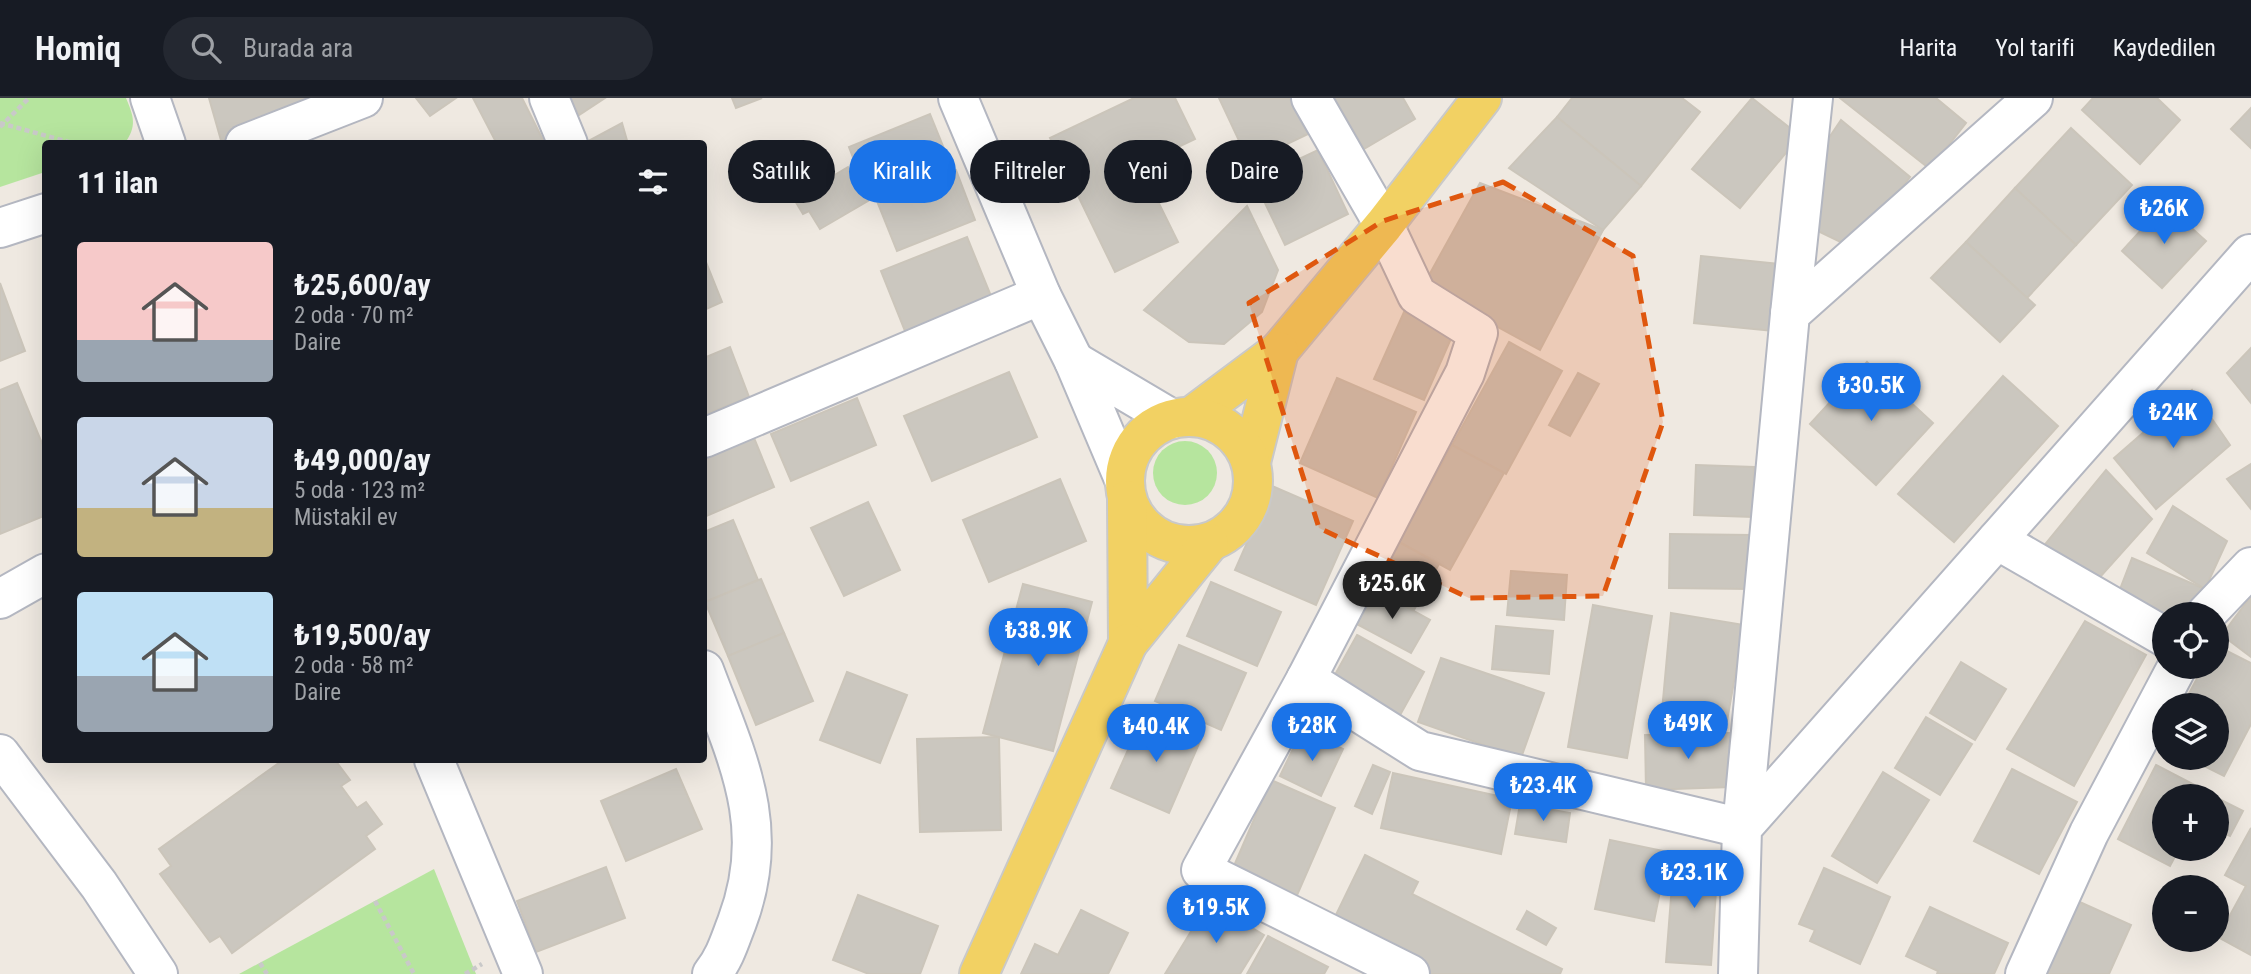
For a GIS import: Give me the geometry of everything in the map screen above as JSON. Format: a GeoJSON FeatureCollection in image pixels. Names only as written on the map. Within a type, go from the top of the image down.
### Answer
{"type":"FeatureCollection","features":[{"type":"Feature","properties":{"kind":"main road"},"geometry":{"type":"LineString","coordinates":[[1128,643],[1126,490],[1128,460],[1138,442],[1153,427],[1182,417],[1279,351],[1384,225],[1482,98]]}},
{"type":"Feature","properties":{"kind":"main road"},"geometry":{"type":"LineString","coordinates":[[1251,462],[1279,351]]}},
{"type":"Feature","properties":{"kind":"main road"},"geometry":{"type":"LineString","coordinates":[[1126,490],[1136,519],[1150,533],[1169,542],[1189,546],[1209,543],[1228,533],[1242,519],[1251,502],[1255,482],[1251,462],[1243,444],[1229,430],[1211,420],[1182,417]]}},
{"type":"Feature","properties":{"kind":"main road"},"geometry":{"type":"LineString","coordinates":[[979,974],[1128,643],[1209,543]]}},
{"type":"Feature","properties":{"kind":"street"},"geometry":{"type":"LineString","coordinates":[[150,98],[165,140]]}},
{"type":"Feature","properties":{"kind":"street"},"geometry":{"type":"LineString","coordinates":[[255,140],[363,98]]}},
{"type":"Feature","properties":{"kind":"street"},"geometry":{"type":"LineString","coordinates":[[549,98],[566,140]]}},
{"type":"Feature","properties":{"kind":"street"},"geometry":{"type":"LineString","coordinates":[[958,98],[1041,295],[1074,362],[1126,490]]}},
{"type":"Feature","properties":{"kind":"street"},"geometry":{"type":"LineString","coordinates":[[1311,98],[1384,225],[1417,295],[1478,332],[1465,373],[1306,678],[1200,870],[1410,974]]}},
{"type":"Feature","properties":{"kind":"street"},"geometry":{"type":"LineString","coordinates":[[1738,974],[1742,828],[1813,98]]}},
{"type":"Feature","properties":{"kind":"street"},"geometry":{"type":"LineString","coordinates":[[1790,314],[2033,98]]}},
{"type":"Feature","properties":{"kind":"street"},"geometry":{"type":"LineString","coordinates":[[0,228],[42,214]]}},
{"type":"Feature","properties":{"kind":"street"},"geometry":{"type":"LineString","coordinates":[[1742,828],[2251,254]]}},
{"type":"Feature","properties":{"kind":"street"},"geometry":{"type":"LineString","coordinates":[[707,437],[1041,295]]}},
{"type":"Feature","properties":{"kind":"street"},"geometry":{"type":"LineString","coordinates":[[1074,362],[1182,417]]}},
{"type":"Feature","properties":{"kind":"street"},"geometry":{"type":"LineString","coordinates":[[1997,540],[2152,629]]}},
{"type":"Feature","properties":{"kind":"street"},"geometry":{"type":"LineString","coordinates":[[2217,602],[2251,567]]}},
{"type":"Feature","properties":{"kind":"street"},"geometry":{"type":"LineString","coordinates":[[0,599],[42,575]]}},
{"type":"Feature","properties":{"kind":"street"},"geometry":{"type":"LineString","coordinates":[[707,678],[748,789],[754,855],[743,908],[723,962],[712,974]]}},
{"type":"Feature","properties":{"kind":"street"},"geometry":{"type":"LineString","coordinates":[[1306,678],[1420,751],[1742,828]]}},
{"type":"Feature","properties":{"kind":"street"},"geometry":{"type":"LineString","coordinates":[[2025,974],[2089,833],[2171,679]]}},
{"type":"Feature","properties":{"kind":"street"},"geometry":{"type":"LineString","coordinates":[[0,754],[99,885],[158,974]]}},
{"type":"Feature","properties":{"kind":"street"},"geometry":{"type":"LineString","coordinates":[[435,763],[523,974]]}},
{"type":"Feature","properties":{"kind":"path"},"geometry":{"type":"LineString","coordinates":[[1,125],[29,98]]}},
{"type":"Feature","properties":{"kind":"path"},"geometry":{"type":"LineString","coordinates":[[1,125],[60,140]]}},
{"type":"Feature","properties":{"kind":"path"},"geometry":{"type":"LineString","coordinates":[[374,901],[414,974]]}},
{"type":"Feature","properties":{"kind":"path"},"geometry":{"type":"LineString","coordinates":[[260,963],[267,974]]}},
{"type":"Feature","properties":{"kind":"highlighted area"},"geometry":{"type":"Polygon","coordinates":[[[1503,182],[1633,256],[1663,422],[1603,596],[1469,598],[1319,528],[1249,303],[1383,221],[1503,182]]]}},
{"type":"Feature","properties":{"kind":"green space"},"geometry":{"type":"Polygon","coordinates":[[[0,98],[126,98],[133,126],[127,140],[42,140],[42,173],[0,187],[0,98]]]}},
{"type":"Feature","properties":{"kind":"green space"},"geometry":{"type":"Polygon","coordinates":[[[1185,441],[1197,443],[1208,450],[1215,461],[1215,485],[1208,496],[1197,503],[1185,505],[1173,503],[1162,496],[1155,485],[1153,473],[1155,461],[1162,450],[1173,443],[1185,441]]]}},
{"type":"Feature","properties":{"kind":"green space"},"geometry":{"type":"Polygon","coordinates":[[[434,869],[476,974],[239,974],[434,869]]]}},
{"type":"Feature","properties":{"kind":"building"},"geometry":{"type":"Polygon","coordinates":[[[209,98],[328,98],[231,140],[221,140],[209,98]]]}},
{"type":"Feature","properties":{"kind":"building"},"geometry":{"type":"Polygon","coordinates":[[[416,98],[456,98],[430,116],[416,98]]]}},
{"type":"Feature","properties":{"kind":"building"},"geometry":{"type":"Polygon","coordinates":[[[473,98],[522,98],[543,140],[495,140],[473,98]]]}},
{"type":"Feature","properties":{"kind":"building"},"geometry":{"type":"Polygon","coordinates":[[[568,98],[605,98],[579,115],[568,98]]]}},
{"type":"Feature","properties":{"kind":"building"},"geometry":{"type":"Polygon","coordinates":[[[732,98],[762,98],[736,108],[732,98]]]}},
{"type":"Feature","properties":{"kind":"building"},"geometry":{"type":"Polygon","coordinates":[[[1134,98],[1175,98],[1195,139],[1104,140],[1104,203],[1159,203],[1178,242],[1115,272],[1082,203],[1090,203],[1090,140],[1050,138],[1134,98]]]}},
{"type":"Feature","properties":{"kind":"building"},"geometry":{"type":"Polygon","coordinates":[[[1219,98],[1290,98],[1308,134],[1295,140],[1239,140],[1219,98]]]}},
{"type":"Feature","properties":{"kind":"building"},"geometry":{"type":"Polygon","coordinates":[[[1334,98],[1403,98],[1415,119],[1364,149],[1334,98]]]}},
{"type":"Feature","properties":{"kind":"building"},"geometry":{"type":"Polygon","coordinates":[[[1572,98],[1682,98],[1700,112],[1641,186],[1557,117],[1572,98]]]}},
{"type":"Feature","properties":{"kind":"building"},"geometry":{"type":"Polygon","coordinates":[[[1752,98],[1800,136],[1740,208],[1692,169],[1752,98]]]}},
{"type":"Feature","properties":{"kind":"building"},"geometry":{"type":"Polygon","coordinates":[[[1840,98],[1936,98],[1966,123],[1930,169],[1840,98]]]}},
{"type":"Feature","properties":{"kind":"building"},"geometry":{"type":"Polygon","coordinates":[[[2093,98],[2157,98],[2180,120],[2140,164],[2082,110],[2093,98]]]}},
{"type":"Feature","properties":{"kind":"building"},"geometry":{"type":"Polygon","coordinates":[[[2251,108],[2251,148],[2231,129],[2251,108]]]}},
{"type":"Feature","properties":{"kind":"building"},"geometry":{"type":"Polygon","coordinates":[[[930,114],[940,140],[866,140],[930,114]]]}},
{"type":"Feature","properties":{"kind":"building"},"geometry":{"type":"Polygon","coordinates":[[[1557,117],[1641,186],[1603,230],[1509,168],[1557,117]]]}},
{"type":"Feature","properties":{"kind":"building"},"geometry":{"type":"Polygon","coordinates":[[[1841,120],[1910,177],[1855,249],[1816,230],[1816,157],[1841,120]]]}},
{"type":"Feature","properties":{"kind":"building"},"geometry":{"type":"Polygon","coordinates":[[[622,123],[627,140],[590,140],[622,123]]]}},
{"type":"Feature","properties":{"kind":"building"},"geometry":{"type":"Polygon","coordinates":[[[2071,128],[2132,185],[2076,245],[2015,188],[2071,128]]]}},
{"type":"Feature","properties":{"kind":"building"},"geometry":{"type":"Polygon","coordinates":[[[1318,150],[1348,214],[1285,245],[1265,203],[1303,203],[1303,157],[1318,150]]]}},
{"type":"Feature","properties":{"kind":"building"},"geometry":{"type":"Polygon","coordinates":[[[848,167],[849,203],[865,203],[820,229],[809,211],[803,214],[796,203],[835,203],[835,175],[848,167]]]}},
{"type":"Feature","properties":{"kind":"building"},"geometry":{"type":"Polygon","coordinates":[[[956,170],[975,220],[897,251],[878,203],[956,203],[956,170]]]}},
{"type":"Feature","properties":{"kind":"building"},"geometry":{"type":"Polygon","coordinates":[[[1480,183],[1603,230],[1540,350],[1423,286],[1480,183]]]}},
{"type":"Feature","properties":{"kind":"building"},"geometry":{"type":"Polygon","coordinates":[[[2015,188],[2076,245],[2027,298],[1966,242],[2015,188]]]}},
{"type":"Feature","properties":{"kind":"building"},"geometry":{"type":"Polygon","coordinates":[[[2165,204],[2206,241],[2162,288],[2122,251],[2165,204]]]}},
{"type":"Feature","properties":{"kind":"building"},"geometry":{"type":"Polygon","coordinates":[[[1247,206],[1278,270],[1262,312],[1224,344],[1189,342],[1144,310],[1247,206]]]}},
{"type":"Feature","properties":{"kind":"building"},"geometry":{"type":"Polygon","coordinates":[[[967,237],[993,301],[907,336],[881,271],[967,237]]]}},
{"type":"Feature","properties":{"kind":"building"},"geometry":{"type":"Polygon","coordinates":[[[1966,242],[2035,305],[2000,342],[1931,278],[1966,242]]]}},
{"type":"Feature","properties":{"kind":"building"},"geometry":{"type":"Polygon","coordinates":[[[1701,256],[1780,264],[1773,331],[1694,323],[1701,256]]]}},
{"type":"Feature","properties":{"kind":"building"},"geometry":{"type":"Polygon","coordinates":[[[707,264],[722,302],[707,309],[707,264]]]}},
{"type":"Feature","properties":{"kind":"building"},"geometry":{"type":"Polygon","coordinates":[[[0,283],[25,351],[0,361],[0,283]]]}},
{"type":"Feature","properties":{"kind":"building"},"geometry":{"type":"Polygon","coordinates":[[[1404,312],[1453,334],[1424,400],[1374,379],[1404,312]]]}},
{"type":"Feature","properties":{"kind":"building"},"geometry":{"type":"Polygon","coordinates":[[[1509,342],[1562,371],[1506,474],[1452,445],[1509,342]]]}},
{"type":"Feature","properties":{"kind":"building"},"geometry":{"type":"Polygon","coordinates":[[[730,347],[749,397],[707,414],[707,357],[730,347]]]}},
{"type":"Feature","properties":{"kind":"building"},"geometry":{"type":"Polygon","coordinates":[[[2251,348],[2251,403],[2227,373],[2251,348]]]}},
{"type":"Feature","properties":{"kind":"building"},"geometry":{"type":"Polygon","coordinates":[[[1867,362],[1933,423],[1876,485],[1810,424],[1867,362]]]}},
{"type":"Feature","properties":{"kind":"building"},"geometry":{"type":"Polygon","coordinates":[[[1009,372],[1037,437],[932,481],[904,416],[1009,372]]]}},
{"type":"Feature","properties":{"kind":"building"},"geometry":{"type":"Polygon","coordinates":[[[1578,373],[1599,384],[1570,436],[1549,425],[1578,373]]]}},
{"type":"Feature","properties":{"kind":"building"},"geometry":{"type":"Polygon","coordinates":[[[2003,376],[2058,426],[1954,542],[1898,494],[2003,376]]]}},
{"type":"Feature","properties":{"kind":"building"},"geometry":{"type":"Polygon","coordinates":[[[1337,378],[1416,412],[1378,498],[1300,463],[1337,378]]]}},
{"type":"Feature","properties":{"kind":"building"},"geometry":{"type":"Polygon","coordinates":[[[17,383],[42,443],[42,517],[0,534],[0,390],[17,383]]]}},
{"type":"Feature","properties":{"kind":"building"},"geometry":{"type":"Polygon","coordinates":[[[2192,390],[2230,445],[2156,509],[2114,458],[2192,390]]]}},
{"type":"Feature","properties":{"kind":"building"},"geometry":{"type":"Polygon","coordinates":[[[857,398],[876,445],[791,481],[771,434],[857,398]]]}},
{"type":"Feature","properties":{"kind":"building"},"geometry":{"type":"Polygon","coordinates":[[[754,438],[774,487],[707,516],[707,458],[754,438]]]}},
{"type":"Feature","properties":{"kind":"building"},"geometry":{"type":"Polygon","coordinates":[[[1452,445],[1504,473],[1450,570],[1399,542],[1452,445]]]}},
{"type":"Feature","properties":{"kind":"building"},"geometry":{"type":"Polygon","coordinates":[[[2251,464],[2251,509],[2227,479],[2251,464]]]}},
{"type":"Feature","properties":{"kind":"building"},"geometry":{"type":"Polygon","coordinates":[[[1696,465],[1754,467],[1753,517],[1694,515],[1696,465]]]}},
{"type":"Feature","properties":{"kind":"building"},"geometry":{"type":"Polygon","coordinates":[[[2106,470],[2152,519],[2092,586],[2038,553],[2106,470]]]}},
{"type":"Feature","properties":{"kind":"building"},"geometry":{"type":"Polygon","coordinates":[[[1060,479],[1086,541],[989,582],[963,520],[1060,479]]]}},
{"type":"Feature","properties":{"kind":"building"},"geometry":{"type":"Polygon","coordinates":[[[1272,486],[1353,521],[1316,605],[1235,570],[1272,486]]]}},
{"type":"Feature","properties":{"kind":"building"},"geometry":{"type":"Polygon","coordinates":[[[868,502],[900,570],[844,596],[811,528],[868,502]]]}},
{"type":"Feature","properties":{"kind":"building"},"geometry":{"type":"Polygon","coordinates":[[[2173,506],[2227,541],[2205,589],[2147,553],[2173,506]]]}},
{"type":"Feature","properties":{"kind":"building"},"geometry":{"type":"Polygon","coordinates":[[[733,520],[758,580],[707,601],[707,531],[733,520]]]}},
{"type":"Feature","properties":{"kind":"building"},"geometry":{"type":"Polygon","coordinates":[[[1670,534],[1751,535],[1750,589],[1669,588],[1670,534]]]}},
{"type":"Feature","properties":{"kind":"building"},"geometry":{"type":"Polygon","coordinates":[[[1399,542],[1439,564],[1414,610],[1374,589],[1399,542]]]}},
{"type":"Feature","properties":{"kind":"building"},"geometry":{"type":"Polygon","coordinates":[[[2132,558],[2205,589],[2197,602],[2152,602],[2152,617],[2117,597],[2132,558]]]}},
{"type":"Feature","properties":{"kind":"building"},"geometry":{"type":"Polygon","coordinates":[[[1511,571],[1567,575],[1564,620],[1507,615],[1511,571]]]}},
{"type":"Feature","properties":{"kind":"building"},"geometry":{"type":"Polygon","coordinates":[[[761,579],[784,633],[728,656],[707,601],[761,579]]]}},
{"type":"Feature","properties":{"kind":"building"},"geometry":{"type":"Polygon","coordinates":[[[1211,582],[1281,612],[1257,666],[1187,636],[1211,582]]]}},
{"type":"Feature","properties":{"kind":"building"},"geometry":{"type":"Polygon","coordinates":[[[1023,584],[1092,602],[1053,751],[983,733],[1023,584]]]}},
{"type":"Feature","properties":{"kind":"building"},"geometry":{"type":"Polygon","coordinates":[[[1374,589],[1430,620],[1411,653],[1355,623],[1374,589]]]}},
{"type":"Feature","properties":{"kind":"building"},"geometry":{"type":"Polygon","coordinates":[[[2251,596],[2251,657],[2229,640],[2229,626],[2251,596]]]}},
{"type":"Feature","properties":{"kind":"building"},"geometry":{"type":"Polygon","coordinates":[[[1593,605],[1652,616],[1627,758],[1568,747],[1593,605]]]}},
{"type":"Feature","properties":{"kind":"building"},"geometry":{"type":"Polygon","coordinates":[[[1671,613],[1744,625],[1727,721],[1662,711],[1671,613]]]}},
{"type":"Feature","properties":{"kind":"building"},"geometry":{"type":"Polygon","coordinates":[[[2085,621],[2146,655],[2074,786],[2007,749],[2085,621]]]}},
{"type":"Feature","properties":{"kind":"building"},"geometry":{"type":"Polygon","coordinates":[[[1496,626],[1553,631],[1549,674],[1492,669],[1496,626]]]}},
{"type":"Feature","properties":{"kind":"building"},"geometry":{"type":"Polygon","coordinates":[[[784,633],[813,701],[756,725],[728,656],[784,633]]]}},
{"type":"Feature","properties":{"kind":"building"},"geometry":{"type":"Polygon","coordinates":[[[1357,635],[1424,672],[1399,717],[1332,680],[1357,635]]]}},
{"type":"Feature","properties":{"kind":"building"},"geometry":{"type":"Polygon","coordinates":[[[1179,645],[1246,673],[1221,730],[1155,701],[1179,645]]]}},
{"type":"Feature","properties":{"kind":"building"},"geometry":{"type":"Polygon","coordinates":[[[2229,652],[2251,663],[2251,724],[2229,766],[2229,693],[2189,693],[2197,679],[2229,679],[2229,652]]]}},
{"type":"Feature","properties":{"kind":"building"},"geometry":{"type":"Polygon","coordinates":[[[1441,658],[1544,693],[1521,758],[1418,722],[1441,658]]]}},
{"type":"Feature","properties":{"kind":"building"},"geometry":{"type":"Polygon","coordinates":[[[1961,662],[2006,689],[1975,740],[1930,713],[1961,662]]]}},
{"type":"Feature","properties":{"kind":"building"},"geometry":{"type":"Polygon","coordinates":[[[847,672],[907,695],[880,763],[820,740],[847,672]]]}},
{"type":"Feature","properties":{"kind":"building"},"geometry":{"type":"Polygon","coordinates":[[[1144,714],[1201,739],[1169,813],[1111,788],[1144,714]]]}},
{"type":"Feature","properties":{"kind":"building"},"geometry":{"type":"Polygon","coordinates":[[[1926,717],[1972,744],[1940,795],[1895,768],[1926,717]]]}},
{"type":"Feature","properties":{"kind":"building"},"geometry":{"type":"Polygon","coordinates":[[[1302,730],[1343,749],[1321,796],[1280,776],[1302,730]]]}},
{"type":"Feature","properties":{"kind":"building"},"geometry":{"type":"Polygon","coordinates":[[[1729,733],[1731,787],[1646,790],[1645,735],[1729,733]]]}},
{"type":"Feature","properties":{"kind":"building"},"geometry":{"type":"Polygon","coordinates":[[[999,737],[1001,830],[920,832],[917,739],[999,737]]]}},
{"type":"Feature","properties":{"kind":"building"},"geometry":{"type":"Polygon","coordinates":[[[279,763],[337,763],[350,780],[341,786],[357,808],[366,802],[382,824],[366,836],[375,849],[232,953],[220,936],[210,942],[160,874],[171,866],[159,849],[279,763]]]}},
{"type":"Feature","properties":{"kind":"building"},"geometry":{"type":"Polygon","coordinates":[[[1373,765],[1390,772],[1372,814],[1355,806],[1373,765]]]}},
{"type":"Feature","properties":{"kind":"building"},"geometry":{"type":"Polygon","coordinates":[[[676,769],[702,829],[626,861],[601,801],[676,769]]]}},
{"type":"Feature","properties":{"kind":"building"},"geometry":{"type":"Polygon","coordinates":[[[2012,769],[2077,802],[2039,874],[1974,841],[2012,769]]]}},
{"type":"Feature","properties":{"kind":"building"},"geometry":{"type":"Polygon","coordinates":[[[2153,770],[2166,770],[2193,784],[2152,784],[2152,857],[2118,839],[2153,770]]]}},
{"type":"Feature","properties":{"kind":"building"},"geometry":{"type":"Polygon","coordinates":[[[2212,770],[2227,770],[2224,776],[2212,770]]]}},
{"type":"Feature","properties":{"kind":"building"},"geometry":{"type":"Polygon","coordinates":[[[1883,772],[1929,800],[1877,883],[1832,856],[1883,772]]]}},
{"type":"Feature","properties":{"kind":"building"},"geometry":{"type":"Polygon","coordinates":[[[1393,773],[1512,799],[1501,854],[1381,828],[1393,773]]]}},
{"type":"Feature","properties":{"kind":"building"},"geometry":{"type":"Polygon","coordinates":[[[1271,780],[1335,808],[1291,909],[1227,882],[1271,780]]]}},
{"type":"Feature","properties":{"kind":"building"},"geometry":{"type":"Polygon","coordinates":[[[1520,804],[1570,813],[1566,842],[1515,834],[1520,804]]]}},
{"type":"Feature","properties":{"kind":"building"},"geometry":{"type":"Polygon","coordinates":[[[2229,804],[2243,811],[2229,836],[2229,804]]]}},
{"type":"Feature","properties":{"kind":"building"},"geometry":{"type":"Polygon","coordinates":[[[2251,828],[2251,955],[2229,943],[2229,917],[2246,886],[2225,875],[2251,828]]]}},
{"type":"Feature","properties":{"kind":"building"},"geometry":{"type":"Polygon","coordinates":[[[1610,840],[1668,852],[1654,921],[1595,909],[1610,840]]]}},
{"type":"Feature","properties":{"kind":"building"},"geometry":{"type":"Polygon","coordinates":[[[1365,855],[1418,882],[1412,894],[1562,969],[1560,974],[1429,974],[1331,925],[1365,855]]]}},
{"type":"Feature","properties":{"kind":"building"},"geometry":{"type":"Polygon","coordinates":[[[1674,859],[1729,863],[1727,891],[1716,891],[1711,965],[1666,962],[1674,859]]]}},
{"type":"Feature","properties":{"kind":"building"},"geometry":{"type":"Polygon","coordinates":[[[2160,861],[2173,861],[2170,866],[2160,861]]]}},
{"type":"Feature","properties":{"kind":"building"},"geometry":{"type":"Polygon","coordinates":[[[606,867],[625,918],[536,952],[517,901],[606,867]]]}},
{"type":"Feature","properties":{"kind":"building"},"geometry":{"type":"Polygon","coordinates":[[[1824,868],[1890,897],[1860,964],[1810,941],[1815,930],[1799,924],[1824,868]]]}},
{"type":"Feature","properties":{"kind":"building"},"geometry":{"type":"Polygon","coordinates":[[[858,895],[938,926],[920,974],[869,974],[833,960],[858,895]]]}},
{"type":"Feature","properties":{"kind":"building"},"geometry":{"type":"Polygon","coordinates":[[[2073,899],[2131,925],[2109,974],[2038,974],[2073,899]]]}},
{"type":"Feature","properties":{"kind":"building"},"geometry":{"type":"Polygon","coordinates":[[[1209,902],[1264,935],[1240,974],[1165,974],[1209,902]]]}},
{"type":"Feature","properties":{"kind":"building"},"geometry":{"type":"Polygon","coordinates":[[[1930,907],[2008,943],[1994,974],[1937,974],[1938,971],[1906,956],[1930,907]]]}},
{"type":"Feature","properties":{"kind":"building"},"geometry":{"type":"Polygon","coordinates":[[[1081,910],[1128,933],[1108,974],[1021,974],[1035,944],[1058,955],[1081,910]]]}},
{"type":"Feature","properties":{"kind":"building"},"geometry":{"type":"Polygon","coordinates":[[[1527,911],[1556,928],[1546,945],[1517,929],[1527,911]]]}},
{"type":"Feature","properties":{"kind":"building"},"geometry":{"type":"Polygon","coordinates":[[[1268,936],[1328,967],[1324,974],[1247,974],[1268,936]]]}}]}
